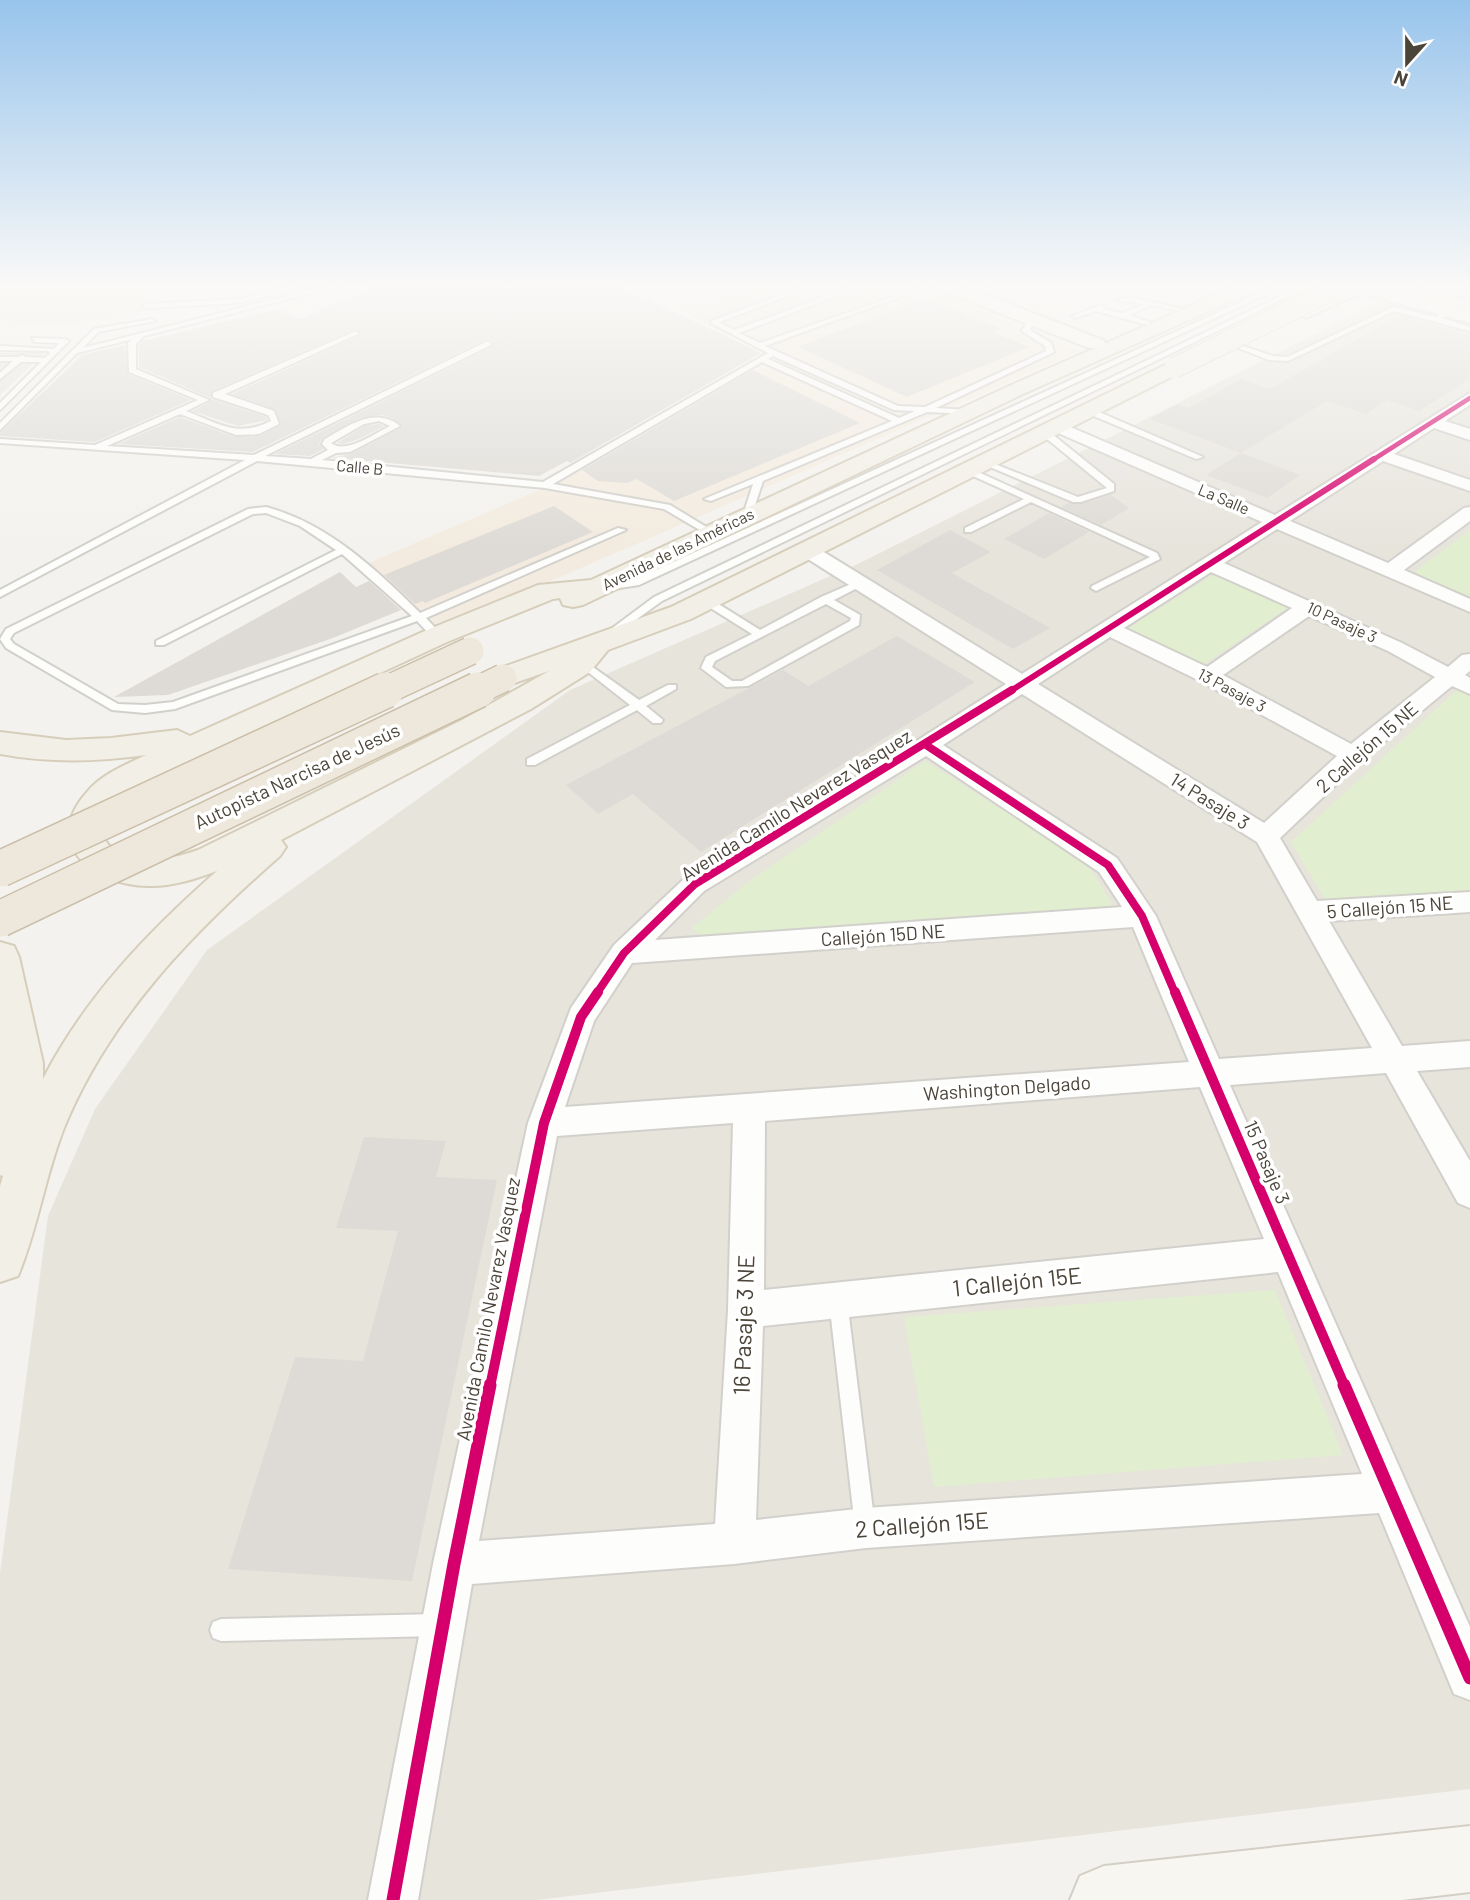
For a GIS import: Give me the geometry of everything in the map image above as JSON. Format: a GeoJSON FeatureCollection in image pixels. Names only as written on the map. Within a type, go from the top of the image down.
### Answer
{"type":"FeatureCollection","features":[{"type":"Feature","properties":{"kind":"highway","name":"Autopista Narcisa de Jesús"},"geometry":{"type":"LineString","coordinates":[[0,869],[470,651]]}},
{"type":"Feature","properties":{"kind":"highway","name":"Autopista Narcisa de Jesús"},"geometry":{"type":"LineString","coordinates":[[0,919],[503,678]]}},
{"type":"Feature","properties":{"kind":"main road","name":"Avenida de las Américas"},"geometry":{"type":"LineString","coordinates":[[595,588],[1016,390],[1048,372]]}},
{"type":"Feature","properties":{"kind":"main road"},"geometry":{"type":"LineString","coordinates":[[595,588],[548,591],[428,626],[129,777],[97,803],[89,819],[85,837],[90,850],[102,862],[121,870],[151,873],[184,868],[215,856],[341,796],[521,703],[591,652],[681,613],[1168,372]]}},
{"type":"Feature","properties":{"kind":"main road","name":"Autopista Narcisa de Jesús"},"geometry":{"type":"LineString","coordinates":[[470,651],[595,588]]}},
{"type":"Feature","properties":{"kind":"main road","name":"Autopista Narcisa de Jesús"},"geometry":{"type":"LineString","coordinates":[[503,678],[591,652]]}},
{"type":"Feature","properties":{"kind":"main road"},"geometry":{"type":"LineString","coordinates":[[0,743],[48,750],[139,747],[180,740],[246,720]]}},
{"type":"Feature","properties":{"kind":"main road"},"geometry":{"type":"LineString","coordinates":[[1,1264],[41,1131],[69,1072],[100,1018],[138,972],[214,893],[278,838],[341,796]]}},
{"type":"Feature","properties":{"kind":"main road"},"geometry":{"type":"LineString","coordinates":[[0,957],[22,1063],[22,1112],[1,1264]]}},
{"type":"Feature","properties":{"kind":"main road"},"geometry":{"type":"LineString","coordinates":[[1104,1900],[1470,1859]]}},
{"type":"Feature","properties":{"kind":"street","name":"Avenida Camilo Nevarez Vasquez"},"geometry":{"type":"LineString","coordinates":[[393,1900],[454,1564],[544,1123],[581,1017],[624,953],[695,884],[926,745],[1470,398]]}},
{"type":"Feature","properties":{"kind":"street"},"geometry":{"type":"LineString","coordinates":[[1433,422],[1470,435]]}},
{"type":"Feature","properties":{"kind":"street","name":"La Salle"},"geometry":{"type":"LineString","coordinates":[[1049,429],[1277,522],[1470,606]]}},
{"type":"Feature","properties":{"kind":"street"},"geometry":{"type":"LineString","coordinates":[[1382,454],[1470,486]]}},
{"type":"Feature","properties":{"kind":"street"},"geometry":{"type":"LineString","coordinates":[[1390,571],[1470,512]]}},
{"type":"Feature","properties":{"kind":"street","name":"14 Pasaje 3"},"geometry":{"type":"LineString","coordinates":[[807,550],[1266,836],[1470,1192]]}},
{"type":"Feature","properties":{"kind":"street","name":"10 Pasaje 3"},"geometry":{"type":"LineString","coordinates":[[1210,564],[1395,647],[1460,682]]}},
{"type":"Feature","properties":{"kind":"street"},"geometry":{"type":"LineString","coordinates":[[1208,676],[1308,607]]}},
{"type":"Feature","properties":{"kind":"street","name":"13 Pasaje 3"},"geometry":{"type":"LineString","coordinates":[[1109,629],[1208,676],[1353,755]]}},
{"type":"Feature","properties":{"kind":"street","name":"2 Callejón 15 NE"},"geometry":{"type":"LineString","coordinates":[[1266,836],[1353,755],[1460,682],[1470,660]]}},
{"type":"Feature","properties":{"kind":"street","name":"15 Pasaje 3"},"geometry":{"type":"LineString","coordinates":[[926,745],[1108,865],[1142,916],[1470,1678]]}},
{"type":"Feature","properties":{"kind":"street","name":"5 Callejón 15 NE"},"geometry":{"type":"LineString","coordinates":[[1309,912],[1470,902]]}},
{"type":"Feature","properties":{"kind":"street","name":"Callejón 15D NE"},"geometry":{"type":"LineString","coordinates":[[624,953],[1142,916]]}},
{"type":"Feature","properties":{"kind":"street","name":"Washington Delgado"},"geometry":{"type":"LineString","coordinates":[[544,1123],[1470,1054]]}},
{"type":"Feature","properties":{"kind":"street","name":"16 Pasaje 3 NE"},"geometry":{"type":"LineString","coordinates":[[734,1543],[746,1310],[749,1108]]}},
{"type":"Feature","properties":{"kind":"street","name":"1 Callejón 15E"},"geometry":{"type":"LineString","coordinates":[[746,1310],[1287,1254]]}},
{"type":"Feature","properties":{"kind":"street","name":"2 Callejón 15E"},"geometry":{"type":"LineString","coordinates":[[454,1564],[734,1543],[866,1528],[1390,1492]]}},
{"type":"Feature","properties":{"kind":"lane"},"geometry":{"type":"LineString","coordinates":[[0,408],[36,372]]}},
{"type":"Feature","properties":{"kind":"lane"},"geometry":{"type":"LineString","coordinates":[[0,428],[55,372]]}},
{"type":"Feature","properties":{"kind":"lane"},"geometry":{"type":"LineString","coordinates":[[136,372],[205,400]]}},
{"type":"Feature","properties":{"kind":"lane"},"geometry":{"type":"LineString","coordinates":[[92,449],[269,372]]}},
{"type":"Feature","properties":{"kind":"lane"},"geometry":{"type":"LineString","coordinates":[[0,594],[254,460],[431,372]]}},
{"type":"Feature","properties":{"kind":"lane"},"geometry":{"type":"LineString","coordinates":[[545,485],[739,372]]}},
{"type":"Feature","properties":{"kind":"lane"},"geometry":{"type":"LineString","coordinates":[[789,372],[898,421]]}},
{"type":"Feature","properties":{"kind":"lane"},"geometry":{"type":"LineString","coordinates":[[815,372],[897,408],[968,412]]}},
{"type":"Feature","properties":{"kind":"lane"},"geometry":{"type":"LineString","coordinates":[[708,499],[923,411],[1008,372]]}},
{"type":"Feature","properties":{"kind":"lane","name":"Avenida de las Américas"},"geometry":{"type":"LineString","coordinates":[[595,588],[636,583],[1102,372]]}},
{"type":"Feature","properties":{"kind":"lane","name":"Avenida de las Américas"},"geometry":{"type":"LineString","coordinates":[[591,652],[657,599],[1118,372]]}},
{"type":"Feature","properties":{"kind":"lane"},"geometry":{"type":"LineString","coordinates":[[179,411],[236,433],[256,432],[276,422],[276,417],[271,413],[218,394]]}},
{"type":"Feature","properties":{"kind":"lane"},"geometry":{"type":"LineString","coordinates":[[1087,410],[1199,457]]}},
{"type":"Feature","properties":{"kind":"lane"},"geometry":{"type":"LineString","coordinates":[[313,463],[334,450],[347,450],[396,426],[379,418],[368,420],[328,441],[326,444],[334,450]]}},
{"type":"Feature","properties":{"kind":"lane"},"geometry":{"type":"LineString","coordinates":[[975,466],[1037,483],[1078,500],[1111,489],[1111,486],[1049,429]]}},
{"type":"Feature","properties":{"kind":"lane","name":"Calle B"},"geometry":{"type":"LineString","coordinates":[[0,441],[313,463],[545,485],[667,507],[710,533]]}},
{"type":"Feature","properties":{"kind":"lane"},"geometry":{"type":"LineString","coordinates":[[975,466],[1031,499],[1154,555],[1155,559],[1096,588]]}},
{"type":"Feature","properties":{"kind":"lane"},"geometry":{"type":"LineString","coordinates":[[1081,475],[1092,469]]}},
{"type":"Feature","properties":{"kind":"lane"},"geometry":{"type":"LineString","coordinates":[[748,515],[759,479]]}},
{"type":"Feature","properties":{"kind":"lane"},"geometry":{"type":"LineString","coordinates":[[1037,483],[1058,480]]}},
{"type":"Feature","properties":{"kind":"lane"},"geometry":{"type":"LineString","coordinates":[[968,530],[1031,499]]}},
{"type":"Feature","properties":{"kind":"lane"},"geometry":{"type":"LineString","coordinates":[[428,626],[392,590],[344,551],[280,511],[251,511],[10,631],[5,639],[10,646],[116,706],[145,709],[175,705],[428,626],[621,530]]}},
{"type":"Feature","properties":{"kind":"lane"},"geometry":{"type":"LineString","coordinates":[[160,643],[344,551]]}},
{"type":"Feature","properties":{"kind":"lane"},"geometry":{"type":"LineString","coordinates":[[825,599],[856,617],[855,623],[744,684],[730,685],[706,668],[710,659],[825,599],[860,583]]}},
{"type":"Feature","properties":{"kind":"lane"},"geometry":{"type":"LineString","coordinates":[[705,600],[759,634]]}},
{"type":"Feature","properties":{"kind":"lane"},"geometry":{"type":"LineString","coordinates":[[591,652],[638,705],[657,720]]}},
{"type":"Feature","properties":{"kind":"lane"},"geometry":{"type":"LineString","coordinates":[[531,762],[672,687]]}},
{"type":"Feature","properties":{"kind":"lane"},"geometry":{"type":"LineString","coordinates":[[838,1300],[866,1528]]}},
{"type":"Feature","properties":{"kind":"lane"},"geometry":{"type":"LineString","coordinates":[[221,1630],[443,1625]]}},
{"type":"Feature","properties":{"kind":"shaded area"},"geometry":{"type":"Polygon","coordinates":[[[0,372],[24,372],[0,395],[0,372]]]}},
{"type":"Feature","properties":{"kind":"shaded area"},"geometry":{"type":"Polygon","coordinates":[[[756,372],[1032,372],[436,631],[364,565],[567,478],[756,372]]]}},
{"type":"Feature","properties":{"kind":"shaded area"},"geometry":{"type":"Polygon","coordinates":[[[1240,372],[1470,372],[1470,1789],[537,1900],[0,1900],[0,1573],[48,1216],[95,1109],[207,950],[570,690],[860,563],[1240,372]]]}},
{"type":"Feature","properties":{"kind":"shaded area"},"geometry":{"type":"Polygon","coordinates":[[[1097,455],[1135,476],[1120,481],[1083,460],[1097,455]]]}},
{"type":"Feature","properties":{"kind":"green space"},"geometry":{"type":"Polygon","coordinates":[[[1470,530],[1470,597],[1413,573],[1470,530]]]}},
{"type":"Feature","properties":{"kind":"green space"},"geometry":{"type":"Polygon","coordinates":[[[1216,573],[1289,607],[1203,665],[1127,629],[1216,573]]]}},
{"type":"Feature","properties":{"kind":"green space"},"geometry":{"type":"Polygon","coordinates":[[[1458,689],[1470,696],[1470,890],[1325,899],[1291,842],[1458,689]]]}},
{"type":"Feature","properties":{"kind":"green space"},"geometry":{"type":"Polygon","coordinates":[[[925,761],[1088,864],[1113,906],[700,935],[692,928],[747,883],[925,761]]]}},
{"type":"Feature","properties":{"kind":"green space"},"geometry":{"type":"Polygon","coordinates":[[[1275,1290],[1343,1455],[934,1487],[904,1317],[1275,1290]]]}},
{"type":"Feature","properties":{"kind":"building"},"geometry":{"type":"Polygon","coordinates":[[[64,372],[128,372],[191,400],[95,442],[0,436],[0,433],[64,372]]]}},
{"type":"Feature","properties":{"kind":"building"},"geometry":{"type":"Polygon","coordinates":[[[150,372],[257,372],[212,391],[211,398],[150,372]]]}},
{"type":"Feature","properties":{"kind":"building"},"geometry":{"type":"Polygon","coordinates":[[[281,372],[419,372],[253,452],[118,444],[180,417],[235,437],[260,436],[281,425],[276,410],[232,394],[281,372]]]}},
{"type":"Feature","properties":{"kind":"building"},"geometry":{"type":"Polygon","coordinates":[[[442,372],[729,372],[570,463],[567,461],[539,476],[331,458],[351,454],[402,427],[392,418],[381,415],[361,418],[324,437],[319,444],[324,449],[310,456],[275,454],[442,372]]]}},
{"type":"Feature","properties":{"kind":"building"},"geometry":{"type":"Polygon","coordinates":[[[750,372],[756,372],[860,423],[674,501],[637,479],[627,483],[598,481],[582,470],[750,372]]]}},
{"type":"Feature","properties":{"kind":"building"},"geometry":{"type":"Polygon","coordinates":[[[852,372],[969,372],[907,397],[852,372]]]}},
{"type":"Feature","properties":{"kind":"building"},"geometry":{"type":"Polygon","coordinates":[[[1300,372],[1470,372],[1470,378],[1419,411],[1387,400],[1366,414],[1327,401],[1241,453],[1150,419],[1178,404],[1189,408],[1241,379],[1270,389],[1300,372]]]}},
{"type":"Feature","properties":{"kind":"building"},"geometry":{"type":"Polygon","coordinates":[[[211,399],[266,417],[267,420],[238,426],[192,411],[211,399]]]}},
{"type":"Feature","properties":{"kind":"building"},"geometry":{"type":"Polygon","coordinates":[[[365,426],[384,426],[359,439],[344,444],[337,443],[365,426]]]}},
{"type":"Feature","properties":{"kind":"building"},"geometry":{"type":"Polygon","coordinates":[[[1241,453],[1300,475],[1267,498],[1206,475],[1241,453]]]}},
{"type":"Feature","properties":{"kind":"building"},"geometry":{"type":"Polygon","coordinates":[[[1111,495],[1129,508],[1101,525],[1061,507],[1068,503],[1082,504],[1111,495]]]}},
{"type":"Feature","properties":{"kind":"building"},"geometry":{"type":"Polygon","coordinates":[[[554,506],[593,532],[425,603],[423,601],[415,604],[384,575],[554,506]]]}},
{"type":"Feature","properties":{"kind":"building"},"geometry":{"type":"Polygon","coordinates":[[[1049,513],[1089,532],[1044,559],[1004,539],[1049,513]]]}},
{"type":"Feature","properties":{"kind":"building"},"geometry":{"type":"Polygon","coordinates":[[[950,530],[991,552],[952,573],[1050,628],[1013,649],[877,570],[950,530]]]}},
{"type":"Feature","properties":{"kind":"building"},"geometry":{"type":"Polygon","coordinates":[[[340,572],[356,587],[369,581],[401,610],[333,638],[168,695],[114,697],[340,572]]]}},
{"type":"Feature","properties":{"kind":"building"},"geometry":{"type":"Polygon","coordinates":[[[897,636],[975,682],[701,852],[633,794],[598,814],[566,785],[783,670],[808,686],[897,636]]]}},
{"type":"Feature","properties":{"kind":"building"},"geometry":{"type":"Polygon","coordinates":[[[364,1137],[446,1141],[436,1177],[497,1180],[412,1581],[228,1569],[295,1357],[363,1361],[398,1231],[336,1228],[364,1137]]]}},
{"type":"Feature","properties":{"kind":"cycle path"},"geometry":{"type":"LineString","coordinates":[[393,1900],[454,1564],[544,1123],[581,1017],[624,953],[695,884],[926,745],[1470,398]]}},
{"type":"Feature","properties":{"kind":"cycle path"},"geometry":{"type":"LineString","coordinates":[[926,745],[1108,865],[1142,916],[1470,1678]]}}]}
